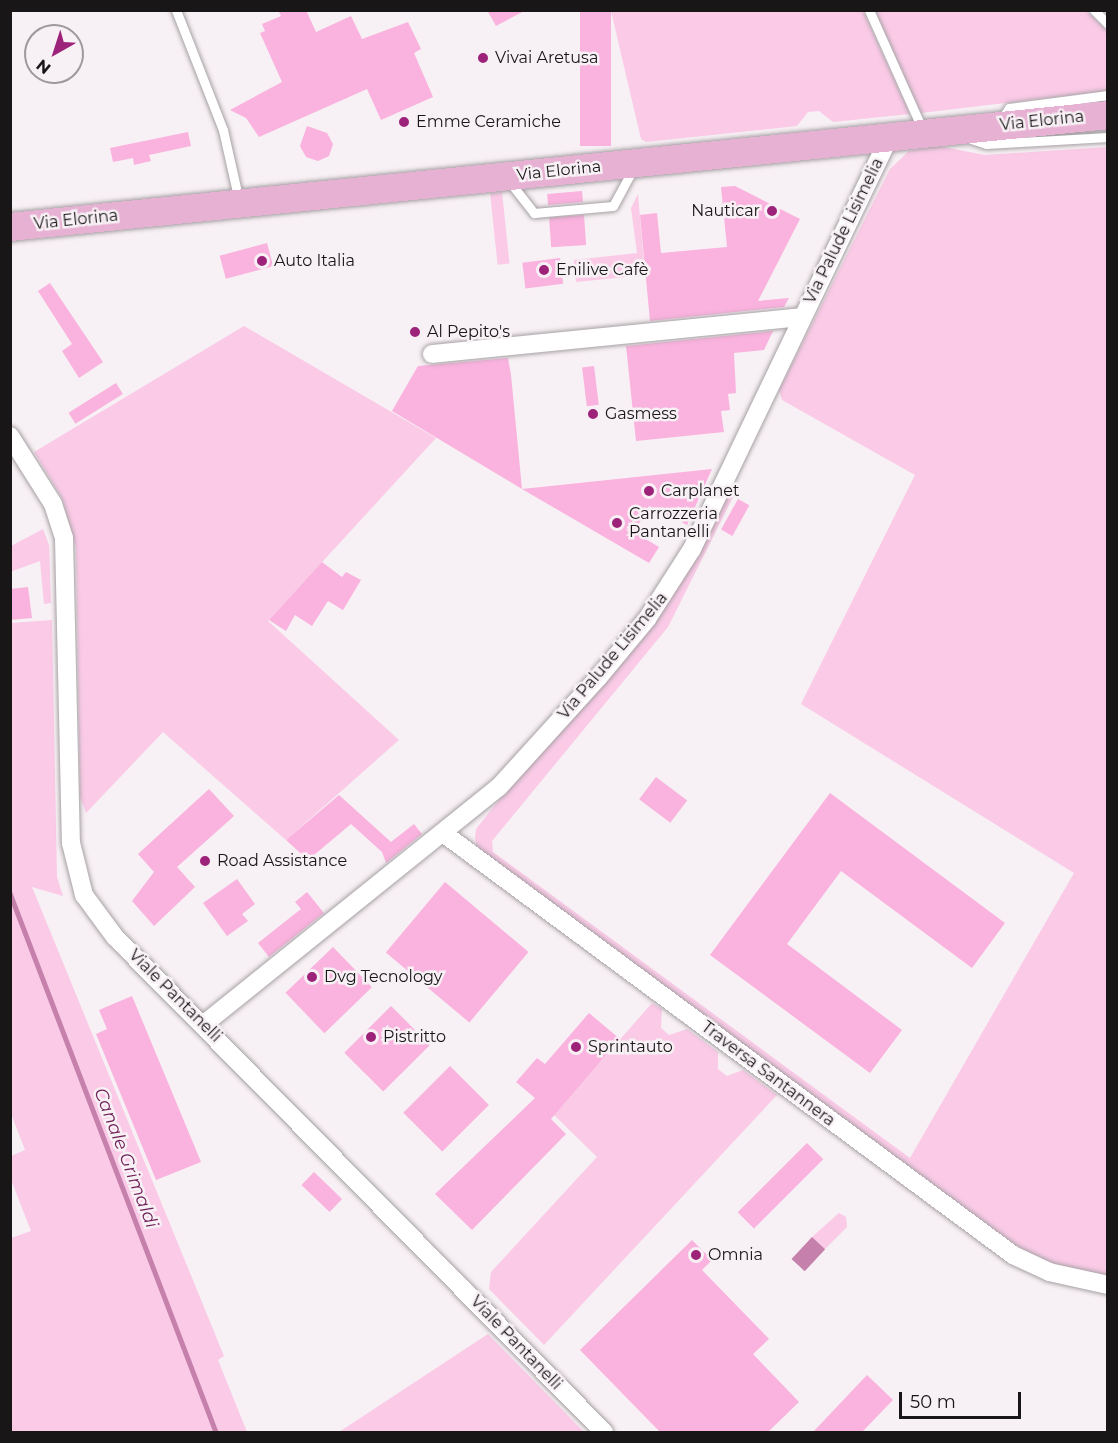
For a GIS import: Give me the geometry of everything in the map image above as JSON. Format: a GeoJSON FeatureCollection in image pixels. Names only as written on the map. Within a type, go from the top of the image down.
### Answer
{"type":"FeatureCollection","features":[{"type":"Feature","properties":{"kind":"main road","name":"Via Elorina"},"geometry":{"type":"LineString","coordinates":[[10,227],[1107,115]]}},
{"type":"Feature","properties":{"kind":"street","name":"Via Palude Lisimelia"},"geometry":{"type":"LineString","coordinates":[[204,1024],[499,787],[598,678],[670,587],[692,549],[888,139]]}},
{"type":"Feature","properties":{"kind":"street"},"geometry":{"type":"LineString","coordinates":[[432,354],[802,317]]}},
{"type":"Feature","properties":{"kind":"street","name":"Viale Pantanelli"},"geometry":{"type":"LineString","coordinates":[[10,436],[52,504],[64,538],[71,843],[78,879],[98,917],[604,1432]]}},
{"type":"Feature","properties":{"kind":"street","name":"Traversa Santannera"},"geometry":{"type":"LineString","coordinates":[[443,833],[1012,1255],[1049,1272],[1107,1285]]}},
{"type":"Feature","properties":{"kind":"lane"},"geometry":{"type":"LineString","coordinates":[[176,10],[223,130],[239,203]]}},
{"type":"Feature","properties":{"kind":"lane"},"geometry":{"type":"LineString","coordinates":[[869,10],[935,132],[986,144],[1107,138]]}},
{"type":"Feature","properties":{"kind":"lane"},"geometry":{"type":"LineString","coordinates":[[1094,10],[1107,24]]}},
{"type":"Feature","properties":{"kind":"lane"},"geometry":{"type":"LineString","coordinates":[[997,126],[1009,108],[1107,95]]}},
{"type":"Feature","properties":{"kind":"lane"},"geometry":{"type":"LineString","coordinates":[[506,177],[534,213],[613,206],[636,164]]}},
{"type":"Feature","properties":{"kind":"shaded area"},"geometry":{"type":"Polygon","coordinates":[[[611,11],[863,11],[910,114],[833,122],[819,111],[808,112],[797,126],[646,142],[641,139],[611,11]]]}},
{"type":"Feature","properties":{"kind":"shaded area"},"geometry":{"type":"Polygon","coordinates":[[[875,11],[1087,11],[1107,31],[1107,91],[921,113],[875,11]]]}},
{"type":"Feature","properties":{"kind":"shaded area"},"geometry":{"type":"Polygon","coordinates":[[[938,146],[985,155],[1107,147],[1107,1277],[1054,1266],[1015,1248],[477,848],[475,838],[476,829],[499,800],[569,721],[723,498],[733,497],[668,627],[492,841],[493,852],[910,1158],[1074,873],[801,704],[915,475],[782,400],[779,390],[890,169],[909,151],[938,146]]]}},
{"type":"Feature","properties":{"kind":"shaded area"},"geometry":{"type":"Polygon","coordinates":[[[502,192],[510,264],[498,265],[490,193],[502,192]]]}},
{"type":"Feature","properties":{"kind":"shaded area"},"geometry":{"type":"Polygon","coordinates":[[[638,194],[645,275],[576,282],[574,260],[637,253],[631,208],[638,194]]]}},
{"type":"Feature","properties":{"kind":"shaded area"},"geometry":{"type":"Polygon","coordinates":[[[244,326],[436,438],[268,621],[399,740],[286,840],[163,732],[86,813],[80,797],[76,548],[62,498],[34,452],[244,326]]]}},
{"type":"Feature","properties":{"kind":"shaded area"},"geometry":{"type":"Polygon","coordinates":[[[43,529],[49,545],[51,603],[44,604],[40,561],[10,572],[11,546],[43,529]]]}},
{"type":"Feature","properties":{"kind":"shaded area"},"geometry":{"type":"Polygon","coordinates":[[[52,620],[57,877],[63,896],[32,887],[224,1356],[218,1360],[247,1432],[11,1432],[11,1238],[31,1231],[10,1177],[11,1156],[25,1150],[10,1111],[11,623],[52,620]]]}},
{"type":"Feature","properties":{"kind":"shaded area"},"geometry":{"type":"Polygon","coordinates":[[[652,1003],[662,1009],[661,1028],[669,1035],[687,1029],[718,1052],[718,1069],[727,1076],[743,1070],[777,1095],[544,1345],[489,1289],[491,1272],[597,1157],[554,1115],[652,1003]]]}},
{"type":"Feature","properties":{"kind":"shaded area"},"geometry":{"type":"Polygon","coordinates":[[[839,1213],[846,1217],[847,1227],[825,1249],[812,1237],[839,1213]]]}},
{"type":"Feature","properties":{"kind":"shaded area"},"geometry":{"type":"Polygon","coordinates":[[[812,1237],[825,1249],[805,1271],[792,1259],[812,1237]]]}},
{"type":"Feature","properties":{"kind":"shaded area"},"geometry":{"type":"Polygon","coordinates":[[[488,1334],[584,1432],[339,1432],[488,1334]]]}},
{"type":"Feature","properties":{"kind":"building"},"geometry":{"type":"Polygon","coordinates":[[[278,10],[306,10],[316,32],[351,16],[362,39],[408,22],[421,49],[414,53],[433,97],[381,120],[367,89],[259,137],[246,118],[230,110],[282,82],[260,33],[265,31],[262,24],[281,16],[278,10]]]}},
{"type":"Feature","properties":{"kind":"building"},"geometry":{"type":"Polygon","coordinates":[[[487,10],[526,10],[496,26],[487,10]]]}},
{"type":"Feature","properties":{"kind":"building"},"geometry":{"type":"Polygon","coordinates":[[[580,10],[611,10],[611,146],[580,146],[580,10]]]}},
{"type":"Feature","properties":{"kind":"building"},"geometry":{"type":"Polygon","coordinates":[[[307,126],[327,133],[333,144],[329,156],[318,161],[306,157],[300,146],[307,126]]]}},
{"type":"Feature","properties":{"kind":"building"},"geometry":{"type":"Polygon","coordinates":[[[188,132],[191,146],[149,155],[151,161],[134,165],[133,158],[113,162],[110,148],[188,132]]]}},
{"type":"Feature","properties":{"kind":"building"},"geometry":{"type":"Polygon","coordinates":[[[735,186],[800,219],[758,301],[789,298],[784,307],[650,321],[640,215],[657,213],[661,253],[727,247],[721,187],[735,186]]]}},
{"type":"Feature","properties":{"kind":"building"},"geometry":{"type":"Polygon","coordinates":[[[582,191],[583,202],[548,205],[547,194],[582,191]]]}},
{"type":"Feature","properties":{"kind":"building"},"geometry":{"type":"Polygon","coordinates":[[[584,215],[586,245],[551,247],[549,217],[584,215]]]}},
{"type":"Feature","properties":{"kind":"building"},"geometry":{"type":"Polygon","coordinates":[[[267,243],[273,266],[226,279],[220,256],[267,243]]]}},
{"type":"Feature","properties":{"kind":"building"},"geometry":{"type":"Polygon","coordinates":[[[560,258],[563,284],[525,288],[522,263],[560,258]]]}},
{"type":"Feature","properties":{"kind":"building"},"geometry":{"type":"Polygon","coordinates":[[[50,283],[103,362],[79,378],[62,351],[72,344],[38,291],[50,283]]]}},
{"type":"Feature","properties":{"kind":"building"},"geometry":{"type":"Polygon","coordinates":[[[773,331],[764,350],[734,353],[736,393],[728,394],[730,410],[721,411],[724,432],[636,441],[626,346],[773,331]]]}},
{"type":"Feature","properties":{"kind":"building"},"geometry":{"type":"Polygon","coordinates":[[[508,358],[522,489],[392,411],[418,366],[508,358]]]}},
{"type":"Feature","properties":{"kind":"building"},"geometry":{"type":"Polygon","coordinates":[[[594,366],[599,405],[587,406],[582,367],[594,366]]]}},
{"type":"Feature","properties":{"kind":"building"},"geometry":{"type":"Polygon","coordinates":[[[116,383],[123,394],[75,424],[69,413],[116,383]]]}},
{"type":"Feature","properties":{"kind":"building"},"geometry":{"type":"Polygon","coordinates":[[[712,469],[687,525],[649,506],[634,532],[659,547],[649,563],[522,489],[712,469]]]}},
{"type":"Feature","properties":{"kind":"building"},"geometry":{"type":"Polygon","coordinates":[[[738,499],[749,505],[732,536],[721,530],[738,499]]]}},
{"type":"Feature","properties":{"kind":"building"},"geometry":{"type":"Polygon","coordinates":[[[322,562],[342,577],[346,572],[361,580],[343,610],[328,601],[312,626],[295,615],[286,631],[269,620],[322,562]]]}},
{"type":"Feature","properties":{"kind":"building"},"geometry":{"type":"Polygon","coordinates":[[[28,587],[32,618],[10,620],[10,589],[28,587]]]}},
{"type":"Feature","properties":{"kind":"building"},"geometry":{"type":"Polygon","coordinates":[[[656,777],[687,800],[670,823],[639,799],[656,777]]]}},
{"type":"Feature","properties":{"kind":"building"},"geometry":{"type":"Polygon","coordinates":[[[209,789],[234,816],[177,867],[195,887],[154,926],[132,901],[154,872],[138,854],[209,789]]]}},
{"type":"Feature","properties":{"kind":"building"},"geometry":{"type":"Polygon","coordinates":[[[830,793],[1005,923],[972,968],[841,871],[787,944],[902,1030],[870,1073],[710,955],[830,793]]]}},
{"type":"Feature","properties":{"kind":"building"},"geometry":{"type":"Polygon","coordinates":[[[339,795],[391,842],[414,824],[422,834],[386,863],[382,852],[351,824],[308,860],[286,840],[339,795]]]}},
{"type":"Feature","properties":{"kind":"building"},"geometry":{"type":"Polygon","coordinates":[[[237,879],[255,904],[242,914],[248,921],[227,936],[203,903],[237,879]]]}},
{"type":"Feature","properties":{"kind":"building"},"geometry":{"type":"Polygon","coordinates":[[[445,882],[528,952],[469,1023],[386,952],[445,882]]]}},
{"type":"Feature","properties":{"kind":"building"},"geometry":{"type":"Polygon","coordinates":[[[307,892],[324,913],[269,957],[258,943],[301,909],[295,902],[307,892]]]}},
{"type":"Feature","properties":{"kind":"building"},"geometry":{"type":"Polygon","coordinates":[[[333,947],[372,987],[324,1033],[286,993],[333,947]]]}},
{"type":"Feature","properties":{"kind":"building"},"geometry":{"type":"Polygon","coordinates":[[[132,996],[201,1162],[156,1180],[96,1034],[107,1029],[99,1010],[132,996]]]}},
{"type":"Feature","properties":{"kind":"building"},"geometry":{"type":"Polygon","coordinates":[[[391,1006],[430,1045],[383,1092],[344,1053],[391,1006]]]}},
{"type":"Feature","properties":{"kind":"building"},"geometry":{"type":"Polygon","coordinates":[[[589,1013],[620,1039],[551,1119],[566,1134],[472,1230],[435,1194],[535,1098],[516,1082],[537,1058],[545,1064],[589,1013]]]}},
{"type":"Feature","properties":{"kind":"building"},"geometry":{"type":"Polygon","coordinates":[[[450,1066],[489,1105],[442,1152],[403,1113],[450,1066]]]}},
{"type":"Feature","properties":{"kind":"building"},"geometry":{"type":"Polygon","coordinates":[[[807,1143],[823,1159],[754,1229],[738,1212],[807,1143]]]}},
{"type":"Feature","properties":{"kind":"building"},"geometry":{"type":"Polygon","coordinates":[[[314,1172],[342,1199],[330,1212],[301,1185],[314,1172]]]}},
{"type":"Feature","properties":{"kind":"building"},"geometry":{"type":"Polygon","coordinates":[[[692,1240],[712,1260],[702,1270],[769,1339],[753,1354],[799,1402],[768,1432],[660,1432],[580,1350],[692,1240]]]}},
{"type":"Feature","properties":{"kind":"building"},"geometry":{"type":"Polygon","coordinates":[[[867,1375],[893,1400],[862,1432],[813,1432],[867,1375]]]}},
{"type":"Feature","properties":{"kind":"waterway","name":"Canale Grimaldi"},"geometry":{"type":"LineString","coordinates":[[10,893],[216,1432]]}},
{"type":"Feature","properties":{"kind":"place","name":"Vivai Aretusa"},"geometry":{"type":"Point","coordinates":[483,58]}},
{"type":"Feature","properties":{"kind":"place","name":"Emme Ceramiche"},"geometry":{"type":"Point","coordinates":[404,122]}},
{"type":"Feature","properties":{"kind":"place","name":"Nauticar"},"geometry":{"type":"Point","coordinates":[772,211]}},
{"type":"Feature","properties":{"kind":"place","name":"Auto Italia"},"geometry":{"type":"Point","coordinates":[262,261]}},
{"type":"Feature","properties":{"kind":"place","name":"Enilive Cafè"},"geometry":{"type":"Point","coordinates":[544,270]}},
{"type":"Feature","properties":{"kind":"place","name":"Al Pepito's"},"geometry":{"type":"Point","coordinates":[415,332]}},
{"type":"Feature","properties":{"kind":"place","name":"Gasmess"},"geometry":{"type":"Point","coordinates":[593,414]}},
{"type":"Feature","properties":{"kind":"place","name":"Carplanet"},"geometry":{"type":"Point","coordinates":[649,491]}},
{"type":"Feature","properties":{"kind":"place","name":"Carrozzeria Pantanelli"},"geometry":{"type":"Point","coordinates":[617,523]}},
{"type":"Feature","properties":{"kind":"place","name":"Road Assistance"},"geometry":{"type":"Point","coordinates":[205,861]}},
{"type":"Feature","properties":{"kind":"place","name":"Dvg Tecnology"},"geometry":{"type":"Point","coordinates":[312,977]}},
{"type":"Feature","properties":{"kind":"place","name":"Pistritto"},"geometry":{"type":"Point","coordinates":[371,1037]}},
{"type":"Feature","properties":{"kind":"place","name":"Sprintauto"},"geometry":{"type":"Point","coordinates":[576,1047]}},
{"type":"Feature","properties":{"kind":"place","name":"Omnia"},"geometry":{"type":"Point","coordinates":[696,1255]}}]}
